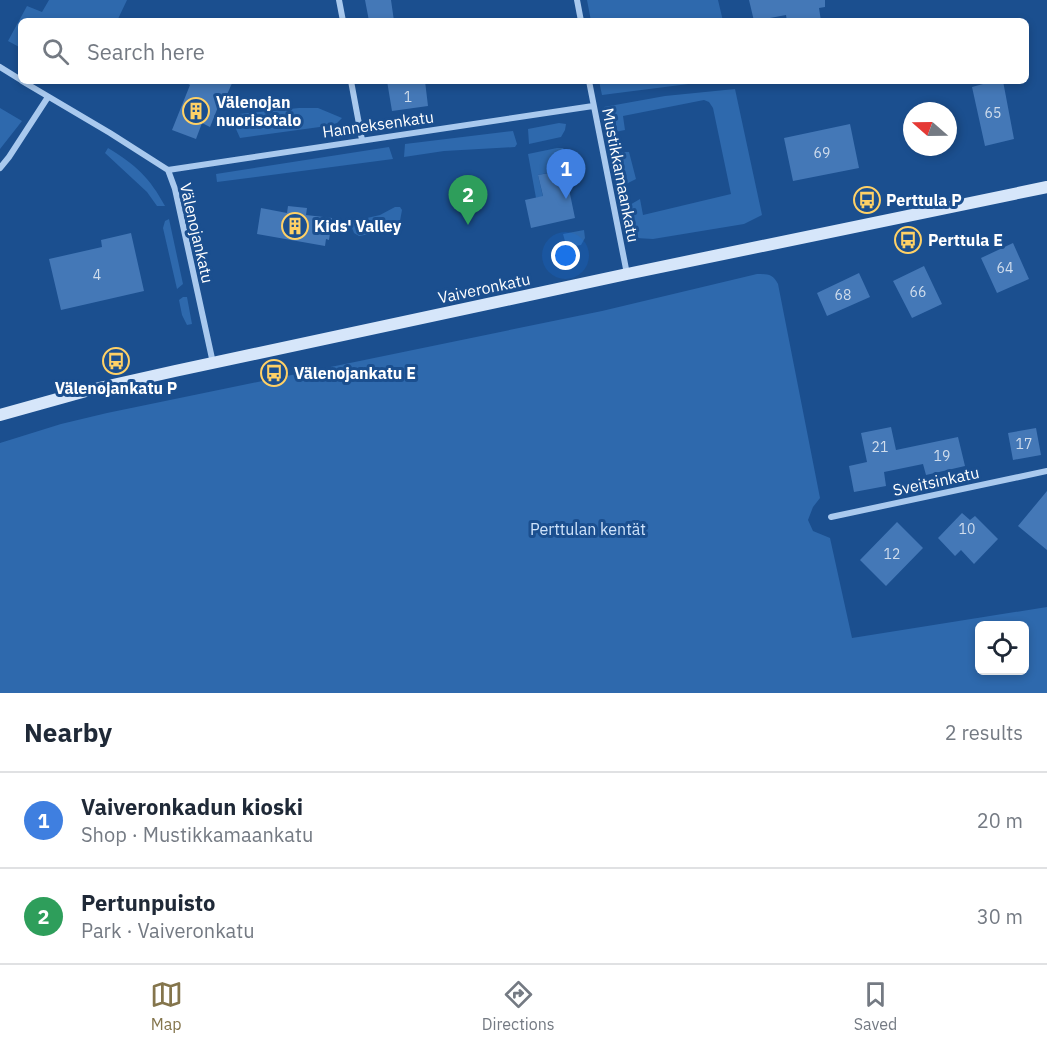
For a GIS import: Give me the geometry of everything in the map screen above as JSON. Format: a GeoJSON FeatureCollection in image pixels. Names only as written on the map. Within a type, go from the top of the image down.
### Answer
{"type":"FeatureCollection","features":[{"type":"Feature","properties":{"kind":"main road","name":"Vaiveronkatu"},"geometry":{"type":"LineString","coordinates":[[0,415],[86,391],[627,274],[1047,187]]}},
{"type":"Feature","properties":{"kind":"street"},"geometry":{"type":"LineString","coordinates":[[339,0],[342,18]]}},
{"type":"Feature","properties":{"kind":"street"},"geometry":{"type":"LineString","coordinates":[[578,0],[580,18]]}},
{"type":"Feature","properties":{"kind":"street","name":"Välenojankatu"},"geometry":{"type":"LineString","coordinates":[[0,67],[18,78]]}},
{"type":"Feature","properties":{"kind":"street","name":"Välenojankatu"},"geometry":{"type":"LineString","coordinates":[[27,84],[168,170],[175,189],[213,364]]}},
{"type":"Feature","properties":{"kind":"street"},"geometry":{"type":"LineString","coordinates":[[352,84],[362,140]]}},
{"type":"Feature","properties":{"kind":"street","name":"Mustikkamaankatu"},"geometry":{"type":"LineString","coordinates":[[589,84],[627,274]]}},
{"type":"Feature","properties":{"kind":"street"},"geometry":{"type":"LineString","coordinates":[[0,168],[9,158],[48,97]]}},
{"type":"Feature","properties":{"kind":"street","name":"Hanneksenkatu"},"geometry":{"type":"LineString","coordinates":[[168,170],[593,106]]}},
{"type":"Feature","properties":{"kind":"street","name":"Sveitsinkatu"},"geometry":{"type":"LineString","coordinates":[[831,517],[1047,471]]}},
{"type":"Feature","properties":{"kind":"green space"},"geometry":{"type":"Polygon","coordinates":[[[49,0],[127,0],[118,18],[20,18],[27,6],[42,12],[49,0]]]}},
{"type":"Feature","properties":{"kind":"green space"},"geometry":{"type":"Polygon","coordinates":[[[587,0],[718,0],[722,18],[590,18],[587,0]]]}},
{"type":"Feature","properties":{"kind":"green space"},"geometry":{"type":"Polygon","coordinates":[[[18,23],[18,46],[8,41],[18,23]]]}},
{"type":"Feature","properties":{"kind":"green space"},"geometry":{"type":"Polygon","coordinates":[[[600,84],[688,84],[602,95],[600,84]]]}},
{"type":"Feature","properties":{"kind":"green space"},"geometry":{"type":"Polygon","coordinates":[[[735,89],[762,215],[744,224],[653,239],[636,238],[628,206],[640,199],[643,215],[731,194],[713,108],[709,102],[704,100],[623,116],[625,130],[610,133],[604,107],[665,96],[735,89]]]}},
{"type":"Feature","properties":{"kind":"green space"},"geometry":{"type":"Polygon","coordinates":[[[0,108],[22,121],[0,149],[0,108]]]}},
{"type":"Feature","properties":{"kind":"green space"},"geometry":{"type":"Polygon","coordinates":[[[318,108],[342,118],[337,123],[327,126],[240,138],[232,120],[239,114],[318,108]]]}},
{"type":"Feature","properties":{"kind":"green space"},"geometry":{"type":"Polygon","coordinates":[[[559,123],[566,124],[561,137],[529,144],[528,129],[559,123]]]}},
{"type":"Feature","properties":{"kind":"green space"},"geometry":{"type":"Polygon","coordinates":[[[513,131],[517,144],[515,147],[444,151],[404,157],[405,144],[513,131]]]}},
{"type":"Feature","properties":{"kind":"green space"},"geometry":{"type":"Polygon","coordinates":[[[389,147],[393,159],[217,182],[216,174],[389,147]]]}},
{"type":"Feature","properties":{"kind":"green space"},"geometry":{"type":"Polygon","coordinates":[[[108,148],[141,173],[154,187],[165,206],[157,206],[147,192],[105,153],[108,148]]]}},
{"type":"Feature","properties":{"kind":"green space"},"geometry":{"type":"Polygon","coordinates":[[[563,148],[569,156],[571,168],[538,175],[543,197],[536,198],[528,154],[563,148]]]}},
{"type":"Feature","properties":{"kind":"green space"},"geometry":{"type":"Polygon","coordinates":[[[620,152],[629,152],[636,179],[624,185],[617,155],[620,152]]]}},
{"type":"Feature","properties":{"kind":"green space"},"geometry":{"type":"Polygon","coordinates":[[[395,207],[400,207],[402,210],[400,221],[370,234],[359,236],[354,233],[351,225],[354,221],[380,215],[395,207]]]}},
{"type":"Feature","properties":{"kind":"green space"},"geometry":{"type":"Polygon","coordinates":[[[169,219],[183,284],[177,289],[163,228],[165,221],[169,219]]]}},
{"type":"Feature","properties":{"kind":"green space"},"geometry":{"type":"Polygon","coordinates":[[[584,230],[585,238],[581,245],[569,247],[566,245],[563,234],[584,230]]]}},
{"type":"Feature","properties":{"kind":"green space","name":"Perttulan kentät"},"geometry":{"type":"Polygon","coordinates":[[[757,274],[772,276],[778,284],[820,498],[813,507],[808,520],[813,531],[830,538],[852,638],[1047,607],[1047,693],[0,693],[0,443],[61,424],[602,311],[757,274]]]}},
{"type":"Feature","properties":{"kind":"green space"},"geometry":{"type":"Polygon","coordinates":[[[187,297],[192,324],[187,325],[182,315],[179,300],[187,297]]]}},
{"type":"Feature","properties":{"kind":"building"},"geometry":{"type":"Polygon","coordinates":[[[365,0],[391,0],[394,18],[368,18],[365,0]]]}},
{"type":"Feature","properties":{"kind":"building"},"geometry":{"type":"Polygon","coordinates":[[[749,0],[825,0],[825,7],[819,8],[821,18],[786,18],[786,15],[753,18],[749,0]]]}},
{"type":"Feature","properties":{"kind":"building","name":"Välenojan nuorisotalo"},"geometry":{"type":"Polygon","coordinates":[[[188,84],[232,84],[225,99],[222,97],[210,127],[202,123],[196,139],[172,130],[190,85],[188,84]]]}},
{"type":"Feature","properties":{"kind":"building"},"geometry":{"type":"Polygon","coordinates":[[[388,84],[425,84],[428,106],[392,111],[388,84]]]}},
{"type":"Feature","properties":{"kind":"building"},"geometry":{"type":"Polygon","coordinates":[[[983,84],[1004,84],[1014,139],[985,146],[972,87],[983,84]]]}},
{"type":"Feature","properties":{"kind":"building"},"geometry":{"type":"Polygon","coordinates":[[[850,124],[859,168],[793,181],[784,138],[850,124]]]}},
{"type":"Feature","properties":{"kind":"building"},"geometry":{"type":"Polygon","coordinates":[[[565,170],[575,218],[531,228],[525,200],[543,196],[538,175],[565,170]]]}},
{"type":"Feature","properties":{"kind":"building","name":"Kids' Valley"},"geometry":{"type":"Polygon","coordinates":[[[288,206],[307,208],[306,215],[332,218],[329,240],[326,239],[325,246],[257,234],[261,208],[287,213],[288,206]]]}},
{"type":"Feature","properties":{"kind":"building"},"geometry":{"type":"Polygon","coordinates":[[[131,233],[144,291],[61,310],[49,259],[102,247],[101,240],[131,233]]]}},
{"type":"Feature","properties":{"kind":"building"},"geometry":{"type":"Polygon","coordinates":[[[1013,243],[1029,279],[997,293],[981,258],[1013,243]]]}},
{"type":"Feature","properties":{"kind":"building"},"geometry":{"type":"Polygon","coordinates":[[[924,266],[942,304],[912,318],[893,281],[924,266]]]}},
{"type":"Feature","properties":{"kind":"building"},"geometry":{"type":"Polygon","coordinates":[[[859,273],[870,297],[827,316],[817,293],[859,273]]]}},
{"type":"Feature","properties":{"kind":"building"},"geometry":{"type":"Polygon","coordinates":[[[891,427],[896,450],[958,437],[965,466],[926,475],[923,464],[884,472],[886,486],[854,492],[849,466],[867,462],[861,433],[891,427]]]}},
{"type":"Feature","properties":{"kind":"building"},"geometry":{"type":"Polygon","coordinates":[[[1036,428],[1041,455],[1013,460],[1008,433],[1036,428]]]}},
{"type":"Feature","properties":{"kind":"building"},"geometry":{"type":"Polygon","coordinates":[[[1047,491],[1047,550],[1018,526],[1047,491]]]}},
{"type":"Feature","properties":{"kind":"building"},"geometry":{"type":"Polygon","coordinates":[[[962,513],[970,520],[975,516],[998,539],[974,564],[961,550],[955,556],[938,538],[962,513]]]}},
{"type":"Feature","properties":{"kind":"building"},"geometry":{"type":"Polygon","coordinates":[[[897,522],[923,548],[886,586],[860,560],[897,522]]]}},
{"type":"Feature","properties":{"kind":"place","name":"Välenojan nuorisotalo"},"geometry":{"type":"Point","coordinates":[196,111]}},
{"type":"Feature","properties":{"kind":"place","name":"Vaiveronkadun kioski"},"geometry":{"type":"Point","coordinates":[566,199]}},
{"type":"Feature","properties":{"kind":"place","name":"Perttula P"},"geometry":{"type":"Point","coordinates":[867,200]}},
{"type":"Feature","properties":{"kind":"place","name":"Pertunpuisto"},"geometry":{"type":"Point","coordinates":[468,225]}},
{"type":"Feature","properties":{"kind":"place","name":"Kids' Valley"},"geometry":{"type":"Point","coordinates":[295,226]}},
{"type":"Feature","properties":{"kind":"place","name":"Perttula E"},"geometry":{"type":"Point","coordinates":[908,240]}},
{"type":"Feature","properties":{"kind":"place","name":"Välenojankatu P"},"geometry":{"type":"Point","coordinates":[116,361]}},
{"type":"Feature","properties":{"kind":"place","name":"Välenojankatu E"},"geometry":{"type":"Point","coordinates":[274,373]}}]}
